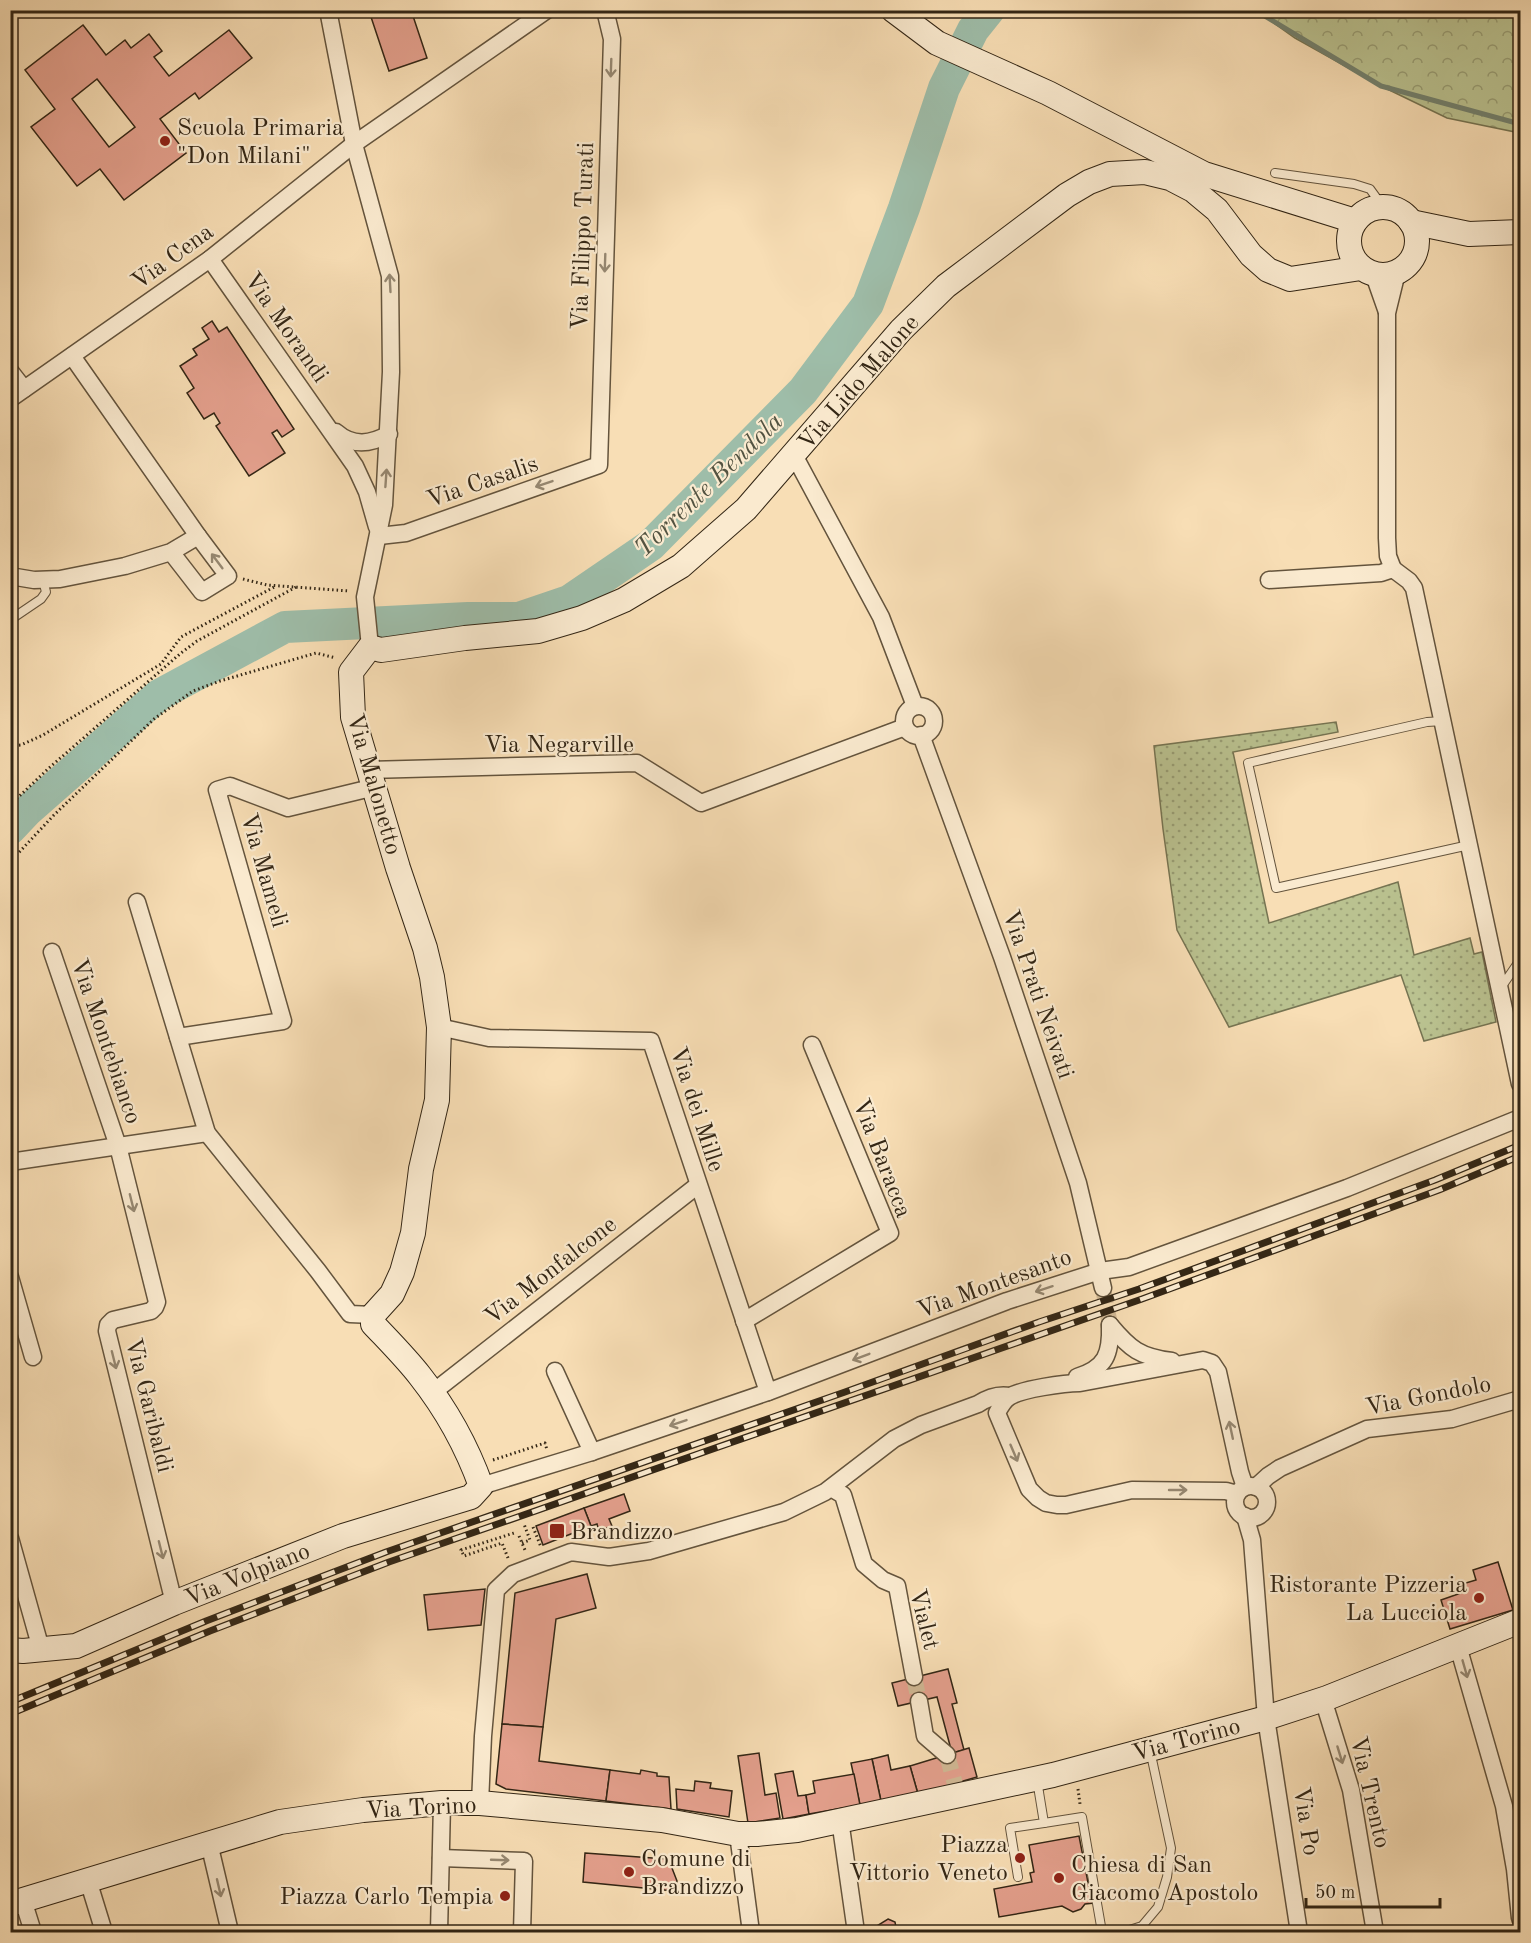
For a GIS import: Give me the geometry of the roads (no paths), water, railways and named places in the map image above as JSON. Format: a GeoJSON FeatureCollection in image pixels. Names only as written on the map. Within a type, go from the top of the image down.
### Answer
{"type":"FeatureCollection","features":[{"type":"Feature","properties":{"kind":"street","name":"Via Malonetto"},"geometry":{"type":"LineString","coordinates":[[328,10],[354,144],[390,276],[391,372],[384,505],[365,594],[366,648],[351,672],[352,717],[425,948],[432,976],[439,1027],[437,1100],[421,1169],[413,1233],[402,1272],[392,1294],[373,1315]]}},
{"type":"Feature","properties":{"kind":"street","name":"Via Cena"},"geometry":{"type":"LineString","coordinates":[[17,394],[210,260],[354,144],[547,10]]}},
{"type":"Feature","properties":{"kind":"street","name":"Via Filippo Turati"},"geometry":{"type":"LineString","coordinates":[[599,465],[612,39],[605,10]]}},
{"type":"Feature","properties":{"kind":"street"},"geometry":{"type":"LineString","coordinates":[[893,10],[937,43],[1048,93],[1204,174],[1351,233]]}},
{"type":"Feature","properties":{"kind":"street","name":"Via Lido Malone"},"geometry":{"type":"LineString","coordinates":[[366,648],[381,651],[538,630],[582,618],[624,600],[681,566],[746,509],[901,330],[946,286],[1067,195],[1089,182],[1110,174],[1145,172],[1170,178],[1193,190],[1217,210],[1251,255],[1268,270],[1290,279],[1306,278],[1323,273],[1378,272]]}},
{"type":"Feature","properties":{"kind":"street"},"geometry":{"type":"LineString","coordinates":[[1323,273],[1362,214],[1372,208],[1394,209],[1411,222],[1416,231],[1415,252],[1405,268],[1378,272],[1354,262],[1351,233]]}},
{"type":"Feature","properties":{"kind":"street"},"geometry":{"type":"LineString","coordinates":[[1411,222],[1469,234],[1521,232]]}},
{"type":"Feature","properties":{"kind":"street"},"geometry":{"type":"LineString","coordinates":[[1415,252],[1469,234]]}},
{"type":"Feature","properties":{"kind":"street","name":"Via Morandi"},"geometry":{"type":"LineString","coordinates":[[210,260],[355,466],[368,492],[379,536]]}},
{"type":"Feature","properties":{"kind":"street"},"geometry":{"type":"LineString","coordinates":[[1378,272],[1387,313],[1388,556],[1393,569],[1409,581],[1414,588],[1520,1079]]}},
{"type":"Feature","properties":{"kind":"street"},"geometry":{"type":"LineString","coordinates":[[1378,272],[1387,313]]}},
{"type":"Feature","properties":{"kind":"street"},"geometry":{"type":"LineString","coordinates":[[72,356],[228,576],[202,592],[171,552]]}},
{"type":"Feature","properties":{"kind":"street"},"geometry":{"type":"LineString","coordinates":[[10,370],[17,394]]}},
{"type":"Feature","properties":{"kind":"street","name":"Via Morandi"},"geometry":{"type":"LineString","coordinates":[[325,421],[340,436],[353,443],[373,442],[388,434]]}},
{"type":"Feature","properties":{"kind":"street"},"geometry":{"type":"LineString","coordinates":[[794,455],[881,617],[915,706]]}},
{"type":"Feature","properties":{"kind":"street","name":"Via Casalis"},"geometry":{"type":"LineString","coordinates":[[379,536],[406,533],[599,465]]}},
{"type":"Feature","properties":{"kind":"street"},"geometry":{"type":"LineString","coordinates":[[10,576],[43,580],[60,579],[114,568],[171,552],[198,536]]}},
{"type":"Feature","properties":{"kind":"street"},"geometry":{"type":"LineString","coordinates":[[1269,580],[1381,573],[1393,569]]}},
{"type":"Feature","properties":{"kind":"street"},"geometry":{"type":"LineString","coordinates":[[915,706],[924,707],[933,717],[932,727],[926,734],[911,734],[905,727],[904,717],[910,708],[915,706]]}},
{"type":"Feature","properties":{"kind":"street","name":"Via Negarville"},"geometry":{"type":"LineString","coordinates":[[372,778],[637,763],[701,803],[905,727]]}},
{"type":"Feature","properties":{"kind":"street","name":"Via Prati Neivati"},"geometry":{"type":"LineString","coordinates":[[921,735],[1029,1035],[1078,1183],[1101,1280]]}},
{"type":"Feature","properties":{"kind":"street","name":"Via Mameli"},"geometry":{"type":"LineString","coordinates":[[178,1037],[283,1021],[217,790],[230,786],[288,808],[372,778]]}},
{"type":"Feature","properties":{"kind":"street"},"geometry":{"type":"LineString","coordinates":[[137,902],[207,1133],[350,1314],[373,1315],[373,1324],[421,1376],[454,1426],[477,1476]]}},
{"type":"Feature","properties":{"kind":"street","name":"Via Montebianco"},"geometry":{"type":"LineString","coordinates":[[52,952],[118,1146]]}},
{"type":"Feature","properties":{"kind":"street","name":"Via dei Mille"},"geometry":{"type":"LineString","coordinates":[[439,1027],[489,1038],[651,1041],[768,1392]]}},
{"type":"Feature","properties":{"kind":"street","name":"Via Baracca"},"geometry":{"type":"LineString","coordinates":[[744,1321],[890,1233],[812,1045]]}},
{"type":"Feature","properties":{"kind":"street","name":"Via Montesanto"},"geometry":{"type":"LineString","coordinates":[[477,1476],[592,1452],[768,1392],[1006,1301],[1101,1280],[1129,1267],[1347,1188],[1521,1118]]}},
{"type":"Feature","properties":{"kind":"street"},"geometry":{"type":"LineString","coordinates":[[10,1162],[207,1133]]}},
{"type":"Feature","properties":{"kind":"street","name":"Via Garibaldi"},"geometry":{"type":"LineString","coordinates":[[118,1146],[156,1302],[152,1311],[113,1320],[108,1325],[107,1331],[174,1603]]}},
{"type":"Feature","properties":{"kind":"street","name":"Via Monfalcone"},"geometry":{"type":"LineString","coordinates":[[432,1393],[698,1185]]}},
{"type":"Feature","properties":{"kind":"street"},"geometry":{"type":"LineString","coordinates":[[10,1276],[33,1357]]}},
{"type":"Feature","properties":{"kind":"street"},"geometry":{"type":"LineString","coordinates":[[1065,1383],[1099,1366],[1109,1349],[1110,1326],[1135,1351],[1156,1359],[1185,1362]]}},
{"type":"Feature","properties":{"kind":"street"},"geometry":{"type":"LineString","coordinates":[[480,1803],[496,1590],[517,1572],[571,1552],[609,1557],[650,1551],[784,1512],[831,1488],[894,1439],[921,1425],[985,1400],[1065,1383],[1080,1383],[1203,1360],[1212,1363],[1218,1372],[1240,1472],[1252,1499]]}},
{"type":"Feature","properties":{"kind":"street"},"geometry":{"type":"LineString","coordinates":[[555,1371],[592,1452]]}},
{"type":"Feature","properties":{"kind":"street"},"geometry":{"type":"LineString","coordinates":[[997,1413],[1002,1403],[1010,1396]]}},
{"type":"Feature","properties":{"kind":"street","name":"Via Gondolo"},"geometry":{"type":"LineString","coordinates":[[1266,1718],[1252,1540],[1252,1499],[1280,1468],[1367,1430],[1452,1419],[1521,1399]]}},
{"type":"Feature","properties":{"kind":"street"},"geometry":{"type":"LineString","coordinates":[[978,1404],[988,1405],[997,1413],[1029,1488],[1046,1503],[1066,1505],[1131,1490],[1226,1491],[1252,1499]]}},
{"type":"Feature","properties":{"kind":"street","name":"Via Volpiano"},"geometry":{"type":"LineString","coordinates":[[10,1650],[76,1646],[174,1603],[343,1536],[471,1497],[477,1476]]}},
{"type":"Feature","properties":{"kind":"street","name":"Vialet"},"geometry":{"type":"LineString","coordinates":[[831,1488],[843,1495],[864,1564],[883,1580],[897,1586],[914,1677]]}},
{"type":"Feature","properties":{"kind":"street"},"geometry":{"type":"LineString","coordinates":[[10,1538],[41,1649]]}},
{"type":"Feature","properties":{"kind":"street","name":"Via Torino"},"geometry":{"type":"LineString","coordinates":[[17,1902],[280,1822],[363,1810],[442,1803],[480,1803],[662,1820],[738,1834],[797,1830],[840,1821],[956,1789],[1037,1779],[1266,1718],[1323,1699],[1521,1621]]}},
{"type":"Feature","properties":{"kind":"street"},"geometry":{"type":"LineString","coordinates":[[1458,1646],[1504,1806],[1521,1917]]}},
{"type":"Feature","properties":{"kind":"street","name":"Via Trento"},"geometry":{"type":"LineString","coordinates":[[1323,1699],[1351,1790],[1375,1932]]}},
{"type":"Feature","properties":{"kind":"street"},"geometry":{"type":"LineString","coordinates":[[919,1701],[925,1736],[947,1755]]}},
{"type":"Feature","properties":{"kind":"street","name":"Via Po"},"geometry":{"type":"LineString","coordinates":[[1266,1718],[1299,1932]]}},
{"type":"Feature","properties":{"kind":"street"},"geometry":{"type":"LineString","coordinates":[[1504,1806],[1521,1801]]}},
{"type":"Feature","properties":{"kind":"street"},"geometry":{"type":"LineString","coordinates":[[439,1932],[442,1803]]}},
{"type":"Feature","properties":{"kind":"street"},"geometry":{"type":"LineString","coordinates":[[840,1821],[856,1932]]}},
{"type":"Feature","properties":{"kind":"street"},"geometry":{"type":"LineString","coordinates":[[738,1834],[751,1932]]}},
{"type":"Feature","properties":{"kind":"street"},"geometry":{"type":"LineString","coordinates":[[209,1843],[230,1932]]}},
{"type":"Feature","properties":{"kind":"street"},"geometry":{"type":"LineString","coordinates":[[441,1858],[524,1861],[522,1932]]}},
{"type":"Feature","properties":{"kind":"street"},"geometry":{"type":"LineString","coordinates":[[88,1880],[104,1932]]}},
{"type":"Feature","properties":{"kind":"street"},"geometry":{"type":"LineString","coordinates":[[17,1902],[33,1932]]}},
{"type":"Feature","properties":{"kind":"lane"},"geometry":{"type":"LineString","coordinates":[[1275,173],[1354,184],[1370,189],[1383,207]]}},
{"type":"Feature","properties":{"kind":"lane"},"geometry":{"type":"LineString","coordinates":[[10,620],[41,599],[46,592],[43,580]]}},
{"type":"Feature","properties":{"kind":"lane"},"geometry":{"type":"LineString","coordinates":[[1443,721],[1427,722],[1248,763],[1276,888],[1469,845]]}},
{"type":"Feature","properties":{"kind":"lane"},"geometry":{"type":"LineString","coordinates":[[1500,989],[1521,960]]}},
{"type":"Feature","properties":{"kind":"lane"},"geometry":{"type":"LineString","coordinates":[[1123,1932],[1142,1926],[1158,1907],[1167,1877],[1171,1848],[1150,1749]]}},
{"type":"Feature","properties":{"kind":"lane"},"geometry":{"type":"LineString","coordinates":[[1037,1779],[1044,1823]]}},
{"type":"Feature","properties":{"kind":"lane"},"geometry":{"type":"LineString","coordinates":[[1018,1877],[1010,1828],[1082,1817],[1102,1932]]}},
{"type":"Feature","properties":{"kind":"waterway","name":"Torrente Bendola"},"geometry":{"type":"LineString","coordinates":[[10,829],[27,811],[159,695],[285,627],[468,618],[519,618],[569,601],[651,545],[803,391],[868,304],[904,208],[944,88],[973,30],[989,10]]}},
{"type":"Feature","properties":{"kind":"waterway"},"geometry":{"type":"LineString","coordinates":[[1255,10],[1381,86],[1520,124]]}},
{"type":"Feature","properties":{"kind":"tunnel"},"geometry":{"type":"LineString","coordinates":[[1103,1288],[1110,1325]]}},
{"type":"Feature","properties":{"kind":"tunnel"},"geometry":{"type":"LineString","coordinates":[[914,1677],[919,1701]]}},
{"type":"Feature","properties":{"kind":"tunnel"},"geometry":{"type":"LineString","coordinates":[[947,1755],[955,1784]]}},
{"type":"Feature","properties":{"kind":"railway"},"geometry":{"type":"LineString","coordinates":[[10,1702],[206,1621],[386,1552],[1039,1322],[1139,1289],[1435,1180],[1520,1145]]}},
{"type":"Feature","properties":{"kind":"railway"},"geometry":{"type":"LineString","coordinates":[[10,1714],[210,1631],[389,1562],[1142,1299],[1439,1190],[1520,1156]]}},
{"type":"Feature","properties":{"kind":"place","name":"Scuola Primaria \"Don Milani\""},"geometry":{"type":"Point","coordinates":[165,141]}},
{"type":"Feature","properties":{"kind":"place","name":"Brandizzo"},"geometry":{"type":"Point","coordinates":[557,1531]}},
{"type":"Feature","properties":{"kind":"place","name":"Ristorante Pizzeria La Lucciola"},"geometry":{"type":"Point","coordinates":[1479,1598]}},
{"type":"Feature","properties":{"kind":"place","name":"Piazza Vittorio Veneto"},"geometry":{"type":"Point","coordinates":[1020,1858]}},
{"type":"Feature","properties":{"kind":"place","name":"Comune di Brandizzo"},"geometry":{"type":"Point","coordinates":[629,1872]}},
{"type":"Feature","properties":{"kind":"place","name":"Chiesa di San Giacomo Apostolo"},"geometry":{"type":"Point","coordinates":[1059,1878]}},
{"type":"Feature","properties":{"kind":"place","name":"Piazza Carlo Tempia"},"geometry":{"type":"Point","coordinates":[505,1896]}}]}
